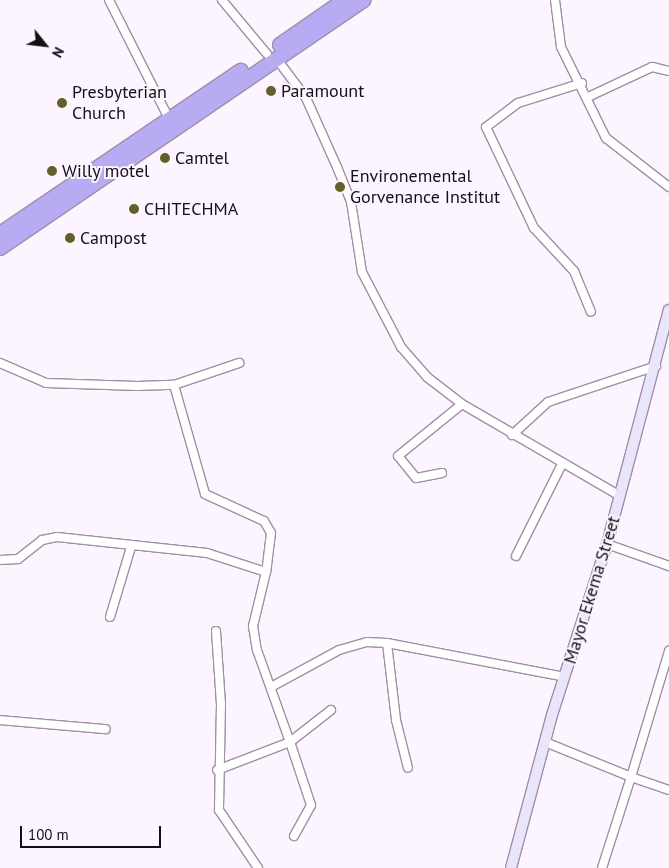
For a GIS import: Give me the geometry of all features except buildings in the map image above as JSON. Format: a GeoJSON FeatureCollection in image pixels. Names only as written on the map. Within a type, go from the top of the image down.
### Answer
{"type":"FeatureCollection","features":[{"type":"Feature","properties":{"kind":"highway"},"geometry":{"type":"LineString","coordinates":[[0,248],[272,56],[345,0]]}},
{"type":"Feature","properties":{"kind":"highway"},"geometry":{"type":"LineString","coordinates":[[0,234],[169,119],[363,0]]}},
{"type":"Feature","properties":{"kind":"street"},"geometry":{"type":"LineString","coordinates":[[109,0],[169,119]]}},
{"type":"Feature","properties":{"kind":"street"},"geometry":{"type":"LineString","coordinates":[[222,0],[272,56],[306,98],[351,202],[362,272],[384,318],[418,368],[462,404],[512,435],[620,496]]}},
{"type":"Feature","properties":{"kind":"street"},"geometry":{"type":"LineString","coordinates":[[555,0],[561,47],[582,83],[606,138],[669,187]]}},
{"type":"Feature","properties":{"kind":"street"},"geometry":{"type":"LineString","coordinates":[[588,97],[652,67],[669,71]]}},
{"type":"Feature","properties":{"kind":"street"},"geometry":{"type":"LineString","coordinates":[[582,83],[518,104],[486,127],[534,228],[574,270],[591,312]]}},
{"type":"Feature","properties":{"kind":"street","name":"Mayor Ekema Street"},"geometry":{"type":"LineString","coordinates":[[511,868],[545,742],[607,544],[656,366],[668,315]]}},
{"type":"Feature","properties":{"kind":"street"},"geometry":{"type":"LineString","coordinates":[[0,363],[46,383],[174,385],[239,362]]}},
{"type":"Feature","properties":{"kind":"street"},"geometry":{"type":"LineString","coordinates":[[512,435],[548,402],[656,366]]}},
{"type":"Feature","properties":{"kind":"street"},"geometry":{"type":"LineString","coordinates":[[174,385],[206,494],[264,521],[270,533],[266,572],[253,626],[271,687],[311,805],[294,836]]}},
{"type":"Feature","properties":{"kind":"street"},"geometry":{"type":"LineString","coordinates":[[442,472],[416,478],[398,456],[462,404]]}},
{"type":"Feature","properties":{"kind":"street"},"geometry":{"type":"LineString","coordinates":[[516,556],[562,464]]}},
{"type":"Feature","properties":{"kind":"street"},"geometry":{"type":"LineString","coordinates":[[0,560],[18,559],[49,537],[131,547],[207,553],[266,572]]}},
{"type":"Feature","properties":{"kind":"street"},"geometry":{"type":"LineString","coordinates":[[607,544],[669,566]]}},
{"type":"Feature","properties":{"kind":"street"},"geometry":{"type":"LineString","coordinates":[[110,617],[131,547]]}},
{"type":"Feature","properties":{"kind":"street"},"geometry":{"type":"LineString","coordinates":[[216,631],[221,704],[217,770],[219,810],[258,868]]}},
{"type":"Feature","properties":{"kind":"street"},"geometry":{"type":"LineString","coordinates":[[271,687],[339,650],[366,642],[387,643],[565,676]]}},
{"type":"Feature","properties":{"kind":"street"},"geometry":{"type":"LineString","coordinates":[[387,643],[396,720],[408,768]]}},
{"type":"Feature","properties":{"kind":"street"},"geometry":{"type":"LineString","coordinates":[[602,868],[632,777],[669,651]]}},
{"type":"Feature","properties":{"kind":"street"},"geometry":{"type":"LineString","coordinates":[[217,770],[290,742],[331,710]]}},
{"type":"Feature","properties":{"kind":"street"},"geometry":{"type":"LineString","coordinates":[[0,720],[106,729]]}},
{"type":"Feature","properties":{"kind":"street"},"geometry":{"type":"LineString","coordinates":[[545,742],[669,790]]}},
{"type":"Feature","properties":{"kind":"place","name":"Paramount"},"geometry":{"type":"Point","coordinates":[271,91]}},
{"type":"Feature","properties":{"kind":"place","name":"Presbyterian Church"},"geometry":{"type":"Point","coordinates":[62,103]}},
{"type":"Feature","properties":{"kind":"place","name":"Camtel"},"geometry":{"type":"Point","coordinates":[165,158]}},
{"type":"Feature","properties":{"kind":"place","name":"Willy motel"},"geometry":{"type":"Point","coordinates":[52,171]}},
{"type":"Feature","properties":{"kind":"place","name":"Environemental Gorvenance Institut"},"geometry":{"type":"Point","coordinates":[340,187]}},
{"type":"Feature","properties":{"kind":"place","name":"CHITECHMA"},"geometry":{"type":"Point","coordinates":[134,209]}},
{"type":"Feature","properties":{"kind":"place","name":"Campost"},"geometry":{"type":"Point","coordinates":[70,238]}}]}
